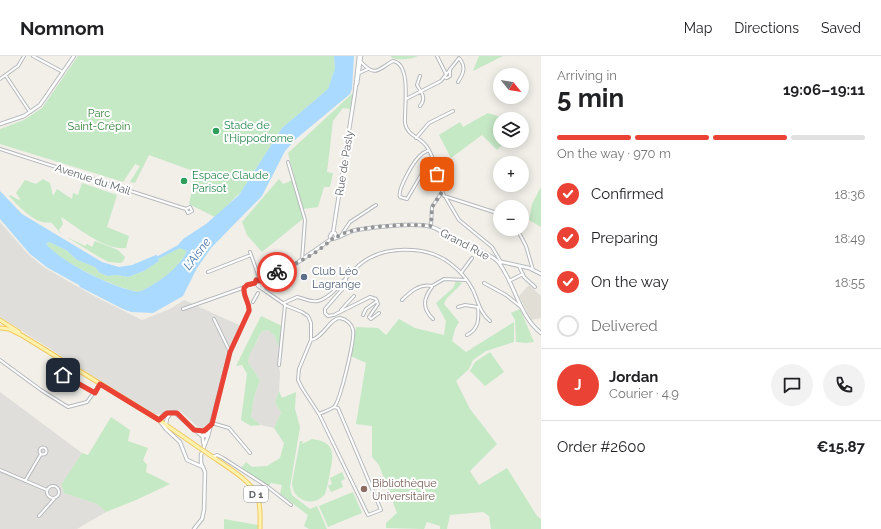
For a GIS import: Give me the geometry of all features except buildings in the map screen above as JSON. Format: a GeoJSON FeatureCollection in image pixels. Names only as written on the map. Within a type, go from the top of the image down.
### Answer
{"type":"FeatureCollection","features":[{"type":"Feature","properties":{"kind":"main road"},"geometry":{"type":"LineString","coordinates":[[0,124],[30,112],[48,97],[74,56]]}},
{"type":"Feature","properties":{"kind":"main road","name":"Rue de Pasly"},"geometry":{"type":"LineString","coordinates":[[355,92],[361,62],[360,56]]}},
{"type":"Feature","properties":{"kind":"main road","name":"Rue de Pasly"},"geometry":{"type":"LineString","coordinates":[[331,239],[330,235],[333,233],[360,56]]}},
{"type":"Feature","properties":{"kind":"main road","name":"Grand Rue"},"geometry":{"type":"LineString","coordinates":[[261,282],[302,260],[331,239],[335,239],[336,236],[355,230],[406,225],[431,226],[456,240],[480,250],[501,264]]}},
{"type":"Feature","properties":{"kind":"main road"},"geometry":{"type":"LineString","coordinates":[[333,233],[336,236]]}},
{"type":"Feature","properties":{"kind":"main road"},"geometry":{"type":"LineString","coordinates":[[501,264],[519,266],[541,274]]}},
{"type":"Feature","properties":{"kind":"main road"},"geometry":{"type":"LineString","coordinates":[[501,264],[530,323],[541,333]]}},
{"type":"Feature","properties":{"kind":"main road"},"geometry":{"type":"LineString","coordinates":[[194,529],[202,519],[204,510],[205,472],[200,460],[202,450],[212,424],[230,352],[249,311],[249,305],[244,291],[246,287],[255,283],[256,280],[261,282],[258,286],[255,283]]}},
{"type":"Feature","properties":{"kind":"main road"},"geometry":{"type":"LineString","coordinates":[[1,321],[1,328],[9,329],[23,336]]}},
{"type":"Feature","properties":{"kind":"main road"},"geometry":{"type":"LineString","coordinates":[[1,321],[23,336]]}},
{"type":"Feature","properties":{"kind":"main road","name":"D 1"},"geometry":{"type":"LineString","coordinates":[[23,336],[166,424],[250,484],[257,496],[260,507],[260,529]]}},
{"type":"Feature","properties":{"kind":"main road"},"geometry":{"type":"LineString","coordinates":[[203,467],[187,460],[180,442],[159,420],[164,414],[171,412],[177,413],[202,436],[208,436]]}},
{"type":"Feature","properties":{"kind":"main road"},"geometry":{"type":"LineString","coordinates":[[166,424],[167,418],[171,412]]}},
{"type":"Feature","properties":{"kind":"main road"},"geometry":{"type":"LineString","coordinates":[[204,445],[202,436],[204,431],[212,424]]}},
{"type":"Feature","properties":{"kind":"main road"},"geometry":{"type":"LineString","coordinates":[[194,430],[204,431],[208,436]]}},
{"type":"Feature","properties":{"kind":"main road"},"geometry":{"type":"LineString","coordinates":[[196,463],[200,460]]}},
{"type":"Feature","properties":{"kind":"street"},"geometry":{"type":"LineString","coordinates":[[0,79],[18,66],[24,56]]}},
{"type":"Feature","properties":{"kind":"street"},"geometry":{"type":"LineString","coordinates":[[32,56],[64,72]]}},
{"type":"Feature","properties":{"kind":"street"},"geometry":{"type":"LineString","coordinates":[[437,56],[446,74]]}},
{"type":"Feature","properties":{"kind":"street"},"geometry":{"type":"LineString","coordinates":[[406,99],[441,81],[459,57],[463,64],[464,70],[458,82]]}},
{"type":"Feature","properties":{"kind":"street"},"geometry":{"type":"LineString","coordinates":[[361,62],[369,70]]}},
{"type":"Feature","properties":{"kind":"street"},"geometry":{"type":"LineString","coordinates":[[359,73],[369,70],[379,72],[391,62],[398,63],[404,73],[406,124],[410,132],[424,143],[429,150],[442,192],[459,220],[492,247],[501,264]]}},
{"type":"Feature","properties":{"kind":"street"},"geometry":{"type":"LineString","coordinates":[[444,77],[447,78],[450,76],[450,69]]}},
{"type":"Feature","properties":{"kind":"street"},"geometry":{"type":"LineString","coordinates":[[6,76],[30,112]]}},
{"type":"Feature","properties":{"kind":"street"},"geometry":{"type":"LineString","coordinates":[[420,76],[417,85],[424,95],[423,103],[420,106]]}},
{"type":"Feature","properties":{"kind":"street"},"geometry":{"type":"LineString","coordinates":[[416,138],[429,123],[453,111]]}},
{"type":"Feature","properties":{"kind":"street","name":"Avenue du Mail"},"geometry":{"type":"LineString","coordinates":[[0,149],[186,209]]}},
{"type":"Feature","properties":{"kind":"street"},"geometry":{"type":"LineString","coordinates":[[429,150],[420,155],[399,190],[400,197],[407,199],[424,170],[435,166]]}},
{"type":"Feature","properties":{"kind":"street"},"geometry":{"type":"LineString","coordinates":[[288,162],[304,216],[302,260]]}},
{"type":"Feature","properties":{"kind":"street"},"geometry":{"type":"LineString","coordinates":[[431,226],[432,207],[442,192]]}},
{"type":"Feature","properties":{"kind":"street"},"geometry":{"type":"LineString","coordinates":[[446,198],[473,204],[493,211]]}},
{"type":"Feature","properties":{"kind":"street"},"geometry":{"type":"LineString","coordinates":[[342,234],[350,222],[376,205]]}},
{"type":"Feature","properties":{"kind":"street"},"geometry":{"type":"LineString","coordinates":[[521,236],[526,246],[533,270]]}},
{"type":"Feature","properties":{"kind":"street"},"geometry":{"type":"LineString","coordinates":[[284,304],[297,297],[313,302],[320,301],[328,296],[358,266],[385,253],[409,249],[439,257],[461,273],[466,280],[472,289],[478,307],[478,324],[474,330],[467,335]]}},
{"type":"Feature","properties":{"kind":"street"},"geometry":{"type":"LineString","coordinates":[[208,272],[251,254],[265,290]]}},
{"type":"Feature","properties":{"kind":"street"},"geometry":{"type":"LineString","coordinates":[[461,273],[472,258]]}},
{"type":"Feature","properties":{"kind":"street"},"geometry":{"type":"LineString","coordinates":[[519,266],[523,274],[535,287]]}},
{"type":"Feature","properties":{"kind":"street"},"geometry":{"type":"LineString","coordinates":[[509,281],[523,274]]}},
{"type":"Feature","properties":{"kind":"street"},"geometry":{"type":"LineString","coordinates":[[346,277],[346,285],[325,311],[328,316],[340,312],[370,297],[377,301]]}},
{"type":"Feature","properties":{"kind":"street"},"geometry":{"type":"LineString","coordinates":[[433,319],[427,312],[424,305],[426,297],[432,286],[440,280],[449,278],[463,281],[466,280]]}},
{"type":"Feature","properties":{"kind":"street"},"geometry":{"type":"LineString","coordinates":[[484,284],[506,295],[521,307]]}},
{"type":"Feature","properties":{"kind":"street"},"geometry":{"type":"LineString","coordinates":[[402,300],[418,288],[427,285],[432,286]]}},
{"type":"Feature","properties":{"kind":"street"},"geometry":{"type":"LineString","coordinates":[[258,286],[284,304],[308,316],[311,323],[311,340],[299,369],[298,380],[319,414],[368,516],[381,510],[338,408],[334,407]]}},
{"type":"Feature","properties":{"kind":"street"},"geometry":{"type":"LineString","coordinates":[[183,309],[246,287]]}},
{"type":"Feature","properties":{"kind":"street"},"geometry":{"type":"LineString","coordinates":[[238,289],[244,291]]}},
{"type":"Feature","properties":{"kind":"street"},"geometry":{"type":"LineString","coordinates":[[253,302],[258,293]]}},
{"type":"Feature","properties":{"kind":"street"},"geometry":{"type":"LineString","coordinates":[[340,312],[354,296]]}},
{"type":"Feature","properties":{"kind":"street"},"geometry":{"type":"LineString","coordinates":[[377,301],[378,304],[369,316],[371,319],[379,313]]}},
{"type":"Feature","properties":{"kind":"street"},"geometry":{"type":"LineString","coordinates":[[363,315],[366,309],[377,301]]}},
{"type":"Feature","properties":{"kind":"street"},"geometry":{"type":"LineString","coordinates":[[279,365],[284,304]]}},
{"type":"Feature","properties":{"kind":"street"},"geometry":{"type":"LineString","coordinates":[[458,307],[465,305],[478,307],[490,321]]}},
{"type":"Feature","properties":{"kind":"street"},"geometry":{"type":"LineString","coordinates":[[311,340],[320,336],[334,320],[339,318],[345,320],[353,328],[354,335],[338,399],[334,407],[319,414]]}},
{"type":"Feature","properties":{"kind":"street"},"geometry":{"type":"LineString","coordinates":[[214,319],[230,352]]}},
{"type":"Feature","properties":{"kind":"street"},"geometry":{"type":"LineString","coordinates":[[0,360],[36,386],[68,406],[89,400],[100,384]]}},
{"type":"Feature","properties":{"kind":"street"},"geometry":{"type":"LineString","coordinates":[[59,382],[65,375],[95,393]]}},
{"type":"Feature","properties":{"kind":"street"},"geometry":{"type":"LineString","coordinates":[[212,424],[225,426],[233,430],[250,453]]}},
{"type":"Feature","properties":{"kind":"street"},"geometry":{"type":"LineString","coordinates":[[25,480],[41,454]]}},
{"type":"Feature","properties":{"kind":"street"},"geometry":{"type":"LineString","coordinates":[[213,457],[217,455],[223,458],[268,487],[291,505]]}},
{"type":"Feature","properties":{"kind":"street"},"geometry":{"type":"LineString","coordinates":[[0,470],[47,490]]}},
{"type":"Feature","properties":{"kind":"street"},"geometry":{"type":"LineString","coordinates":[[40,516],[59,492],[57,487],[51,486],[47,490]]}},
{"type":"Feature","properties":{"kind":"street"},"geometry":{"type":"LineString","coordinates":[[47,490],[50,502]]}},
{"type":"Feature","properties":{"kind":"street"},"geometry":{"type":"LineString","coordinates":[[50,498],[55,498]]}},
{"type":"Feature","properties":{"kind":"shaded area"},"geometry":{"type":"Polygon","coordinates":[[[0,222],[28,254],[45,268],[94,296],[142,320],[170,309],[184,300],[239,325],[230,365],[208,427],[200,429],[179,410],[154,415],[0,317],[0,222]]]}},
{"type":"Feature","properties":{"kind":"shaded area"},"geometry":{"type":"Polygon","coordinates":[[[529,285],[541,296],[541,318],[531,320],[519,296],[529,285]]]}},
{"type":"Feature","properties":{"kind":"shaded area"},"geometry":{"type":"Polygon","coordinates":[[[269,330],[274,335],[279,347],[279,391],[275,402],[281,413],[274,428],[261,425],[251,417],[254,397],[260,380],[248,362],[250,351],[258,340],[261,332],[269,330]]]}},
{"type":"Feature","properties":{"kind":"shaded area"},"geometry":{"type":"Polygon","coordinates":[[[0,392],[82,453],[61,486],[64,493],[97,504],[106,512],[77,529],[0,529],[0,392]]]}},
{"type":"Feature","properties":{"kind":"green space","name":"Parc Saint-Crépin"},"geometry":{"type":"Polygon","coordinates":[[[78,56],[334,56],[335,68],[328,89],[282,128],[241,192],[215,217],[189,204],[196,172],[149,155],[135,183],[130,182],[140,166],[135,164],[123,182],[0,144],[0,129],[24,120],[42,108],[78,56]]]}},
{"type":"Feature","properties":{"kind":"green space"},"geometry":{"type":"Polygon","coordinates":[[[391,56],[418,56],[402,59],[392,58],[391,56]]]}},
{"type":"Feature","properties":{"kind":"green space"},"geometry":{"type":"Polygon","coordinates":[[[479,56],[503,56],[473,71],[479,56]]]}},
{"type":"Feature","properties":{"kind":"green space"},"geometry":{"type":"Polygon","coordinates":[[[354,92],[350,109],[343,108],[333,121],[327,172],[333,173],[330,187],[324,187],[318,207],[303,209],[288,153],[354,92]]]}},
{"type":"Feature","properties":{"kind":"green space"},"geometry":{"type":"Polygon","coordinates":[[[488,113],[493,115],[493,146],[482,135],[451,158],[439,135],[460,122],[463,127],[488,113]]]}},
{"type":"Feature","properties":{"kind":"green space"},"geometry":{"type":"Polygon","coordinates":[[[43,179],[50,183],[53,196],[57,189],[72,199],[73,193],[78,195],[82,183],[117,195],[107,227],[129,236],[126,248],[117,248],[100,242],[61,217],[63,224],[59,230],[61,234],[52,223],[42,222],[33,218],[20,208],[9,196],[10,195],[19,200],[20,199],[16,193],[25,180],[36,184],[43,179]]]}},
{"type":"Feature","properties":{"kind":"green space"},"geometry":{"type":"Polygon","coordinates":[[[279,179],[283,184],[293,180],[304,218],[262,252],[247,235],[242,222],[279,179]]]}},
{"type":"Feature","properties":{"kind":"green space"},"geometry":{"type":"Polygon","coordinates":[[[541,187],[541,227],[529,220],[532,204],[541,187]]]}},
{"type":"Feature","properties":{"kind":"green space"},"geometry":{"type":"Polygon","coordinates":[[[67,237],[85,246],[87,244],[92,247],[95,241],[118,250],[125,257],[124,260],[121,263],[109,262],[67,237]]]}},
{"type":"Feature","properties":{"kind":"green space"},"geometry":{"type":"Polygon","coordinates":[[[49,242],[66,250],[77,260],[95,267],[100,273],[108,276],[117,275],[128,277],[144,271],[159,261],[158,259],[180,247],[187,251],[179,264],[166,276],[144,290],[138,292],[102,280],[75,266],[53,251],[46,244],[49,242]]]}},
{"type":"Feature","properties":{"kind":"green space"},"geometry":{"type":"Polygon","coordinates":[[[456,281],[462,283],[447,298],[444,304],[459,322],[455,329],[452,341],[466,352],[514,322],[514,342],[486,351],[473,360],[469,369],[456,381],[470,409],[497,444],[470,471],[479,485],[507,468],[537,516],[541,519],[541,529],[491,529],[489,516],[483,512],[450,515],[447,529],[440,529],[440,526],[427,522],[424,529],[386,528],[386,523],[397,513],[379,465],[372,457],[372,426],[356,424],[366,363],[351,356],[356,327],[378,328],[386,335],[399,319],[415,328],[444,335],[446,321],[436,303],[453,288],[456,281]]]}},
{"type":"Feature","properties":{"kind":"green space"},"geometry":{"type":"Polygon","coordinates":[[[520,309],[534,342],[516,342],[515,320],[511,313],[520,309]]]}},
{"type":"Feature","properties":{"kind":"green space"},"geometry":{"type":"Polygon","coordinates":[[[261,316],[282,326],[279,347],[274,335],[268,330],[261,332],[249,358],[248,362],[260,380],[254,397],[251,417],[261,425],[251,426],[241,420],[247,374],[242,365],[236,366],[261,316]]]}},
{"type":"Feature","properties":{"kind":"green space"},"geometry":{"type":"Polygon","coordinates":[[[490,352],[504,372],[485,386],[470,371],[475,362],[490,352]]]}},
{"type":"Feature","properties":{"kind":"green space"},"geometry":{"type":"Polygon","coordinates":[[[279,391],[282,398],[296,392],[295,409],[300,427],[290,487],[292,495],[310,509],[317,506],[327,529],[309,529],[304,526],[308,515],[280,494],[282,485],[271,483],[269,486],[241,468],[246,462],[252,467],[267,466],[280,458],[284,443],[274,428],[281,413],[275,402],[279,391]]]}},
{"type":"Feature","properties":{"kind":"green space"},"geometry":{"type":"Polygon","coordinates":[[[111,417],[130,430],[128,441],[148,448],[143,460],[147,465],[146,472],[170,484],[106,512],[97,504],[64,493],[61,485],[82,453],[88,455],[111,417]]]}},
{"type":"Feature","properties":{"kind":"green space"},"geometry":{"type":"Polygon","coordinates":[[[312,439],[320,440],[329,446],[332,454],[325,494],[315,501],[300,498],[293,489],[292,483],[300,441],[303,441],[302,444],[312,439]]]}},
{"type":"Feature","properties":{"kind":"green space"},"geometry":{"type":"Polygon","coordinates":[[[342,472],[345,479],[341,481],[343,487],[331,492],[328,486],[332,484],[330,478],[342,472]]]}},
{"type":"Feature","properties":{"kind":"green space"},"geometry":{"type":"Polygon","coordinates":[[[353,492],[362,513],[328,527],[319,506],[353,492]]]}},
{"type":"Feature","properties":{"kind":"green space"},"geometry":{"type":"Polygon","coordinates":[[[224,519],[258,525],[258,529],[224,529],[224,519]]]}},
{"type":"Feature","properties":{"kind":"water","name":"L'Aisne"},"geometry":{"type":"Polygon","coordinates":[[[334,56],[354,56],[352,89],[350,94],[297,138],[285,151],[262,196],[211,248],[197,268],[183,296],[153,313],[131,312],[123,309],[80,287],[79,285],[48,268],[30,254],[0,219],[0,191],[22,214],[102,262],[119,267],[132,265],[156,255],[158,256],[178,245],[183,239],[206,224],[239,195],[282,128],[328,89],[335,68],[334,56]],[[49,242],[46,244],[64,259],[89,274],[115,285],[138,292],[151,286],[166,276],[184,257],[187,251],[180,248],[158,259],[159,261],[144,271],[128,277],[117,275],[108,276],[100,273],[95,267],[77,260],[66,250],[49,242]]]}},
{"type":"Feature","properties":{"kind":"way so far"},"geometry":{"type":"LineString","coordinates":[[277,272],[294,265],[326,244],[331,239],[336,239],[336,236],[355,230],[413,225],[431,226],[432,207],[442,192],[437,174]]}},
{"type":"Feature","properties":{"kind":"place","name":"Stade de l'Hippodrome"},"geometry":{"type":"Point","coordinates":[216,131]}},
{"type":"Feature","properties":{"kind":"place","name":"Espace Claude Parisot"},"geometry":{"type":"Point","coordinates":[184,181]}},
{"type":"Feature","properties":{"kind":"place","name":"Club Léo Lagrange"},"geometry":{"type":"Point","coordinates":[304,277]}},
{"type":"Feature","properties":{"kind":"place","name":"Bibliothèque Universitaire"},"geometry":{"type":"Point","coordinates":[364,489]}},
{"type":"Feature","properties":{"kind":"route"},"geometry":{"type":"LineString","coordinates":[[63,375],[95,393],[100,384],[159,420],[164,414],[174,412],[177,413],[194,430],[204,431],[212,424],[230,352],[250,308],[244,294],[244,288],[247,285],[255,283],[256,280],[259,279],[261,281],[277,272]]}}]}
